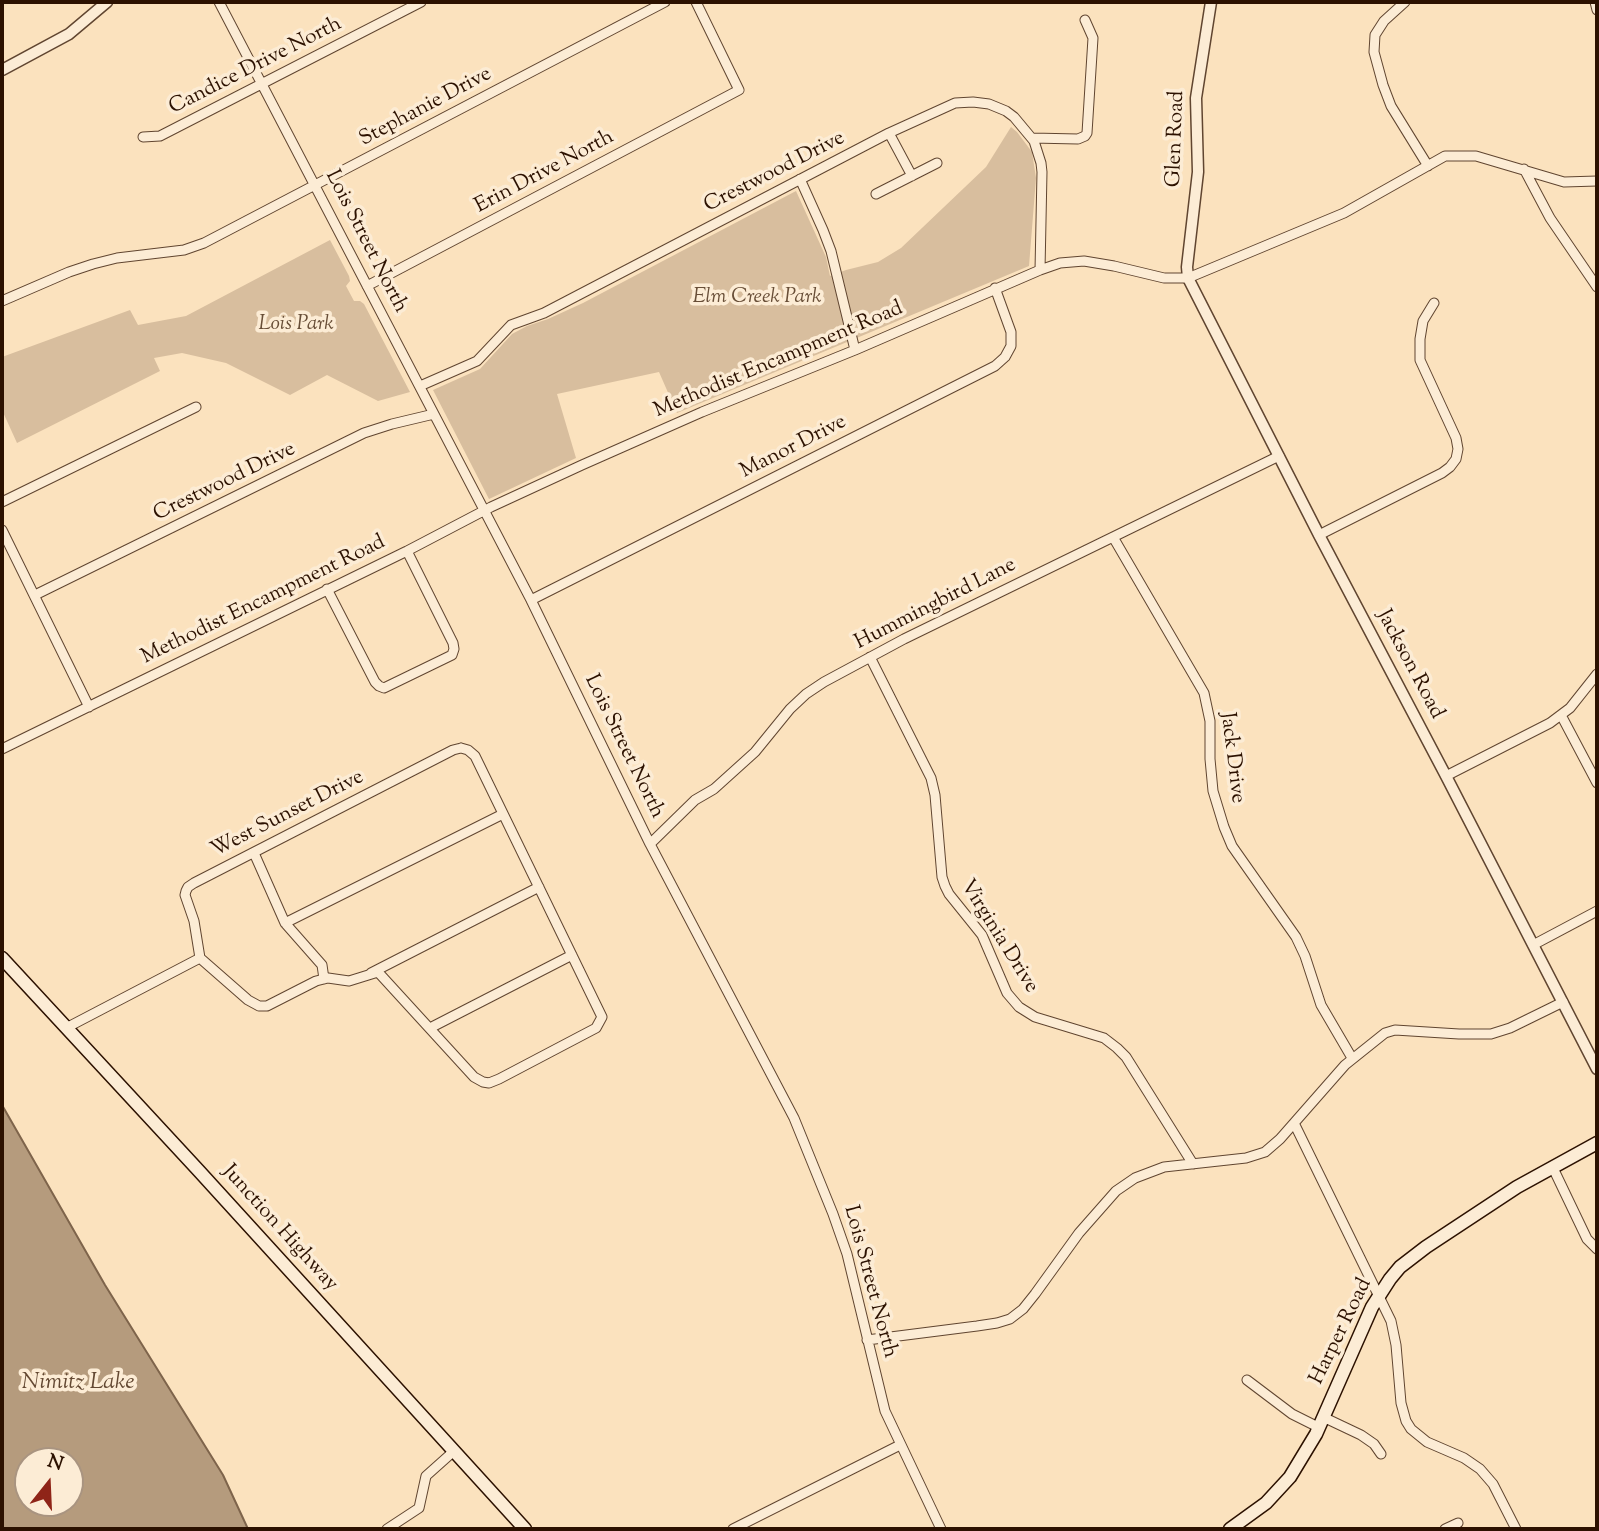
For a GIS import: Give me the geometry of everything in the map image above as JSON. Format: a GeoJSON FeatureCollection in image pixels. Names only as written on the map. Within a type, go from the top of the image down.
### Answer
{"type":"FeatureCollection","features":[{"type":"Feature","properties":{"kind":"main road","name":"Junction Highway"},"geometry":{"type":"LineString","coordinates":[[2,958],[525,1529]]}},
{"type":"Feature","properties":{"kind":"main road","name":"Harper Road"},"geometry":{"type":"LineString","coordinates":[[1239,1528],[1279,1491],[1308,1448],[1378,1296],[1400,1268],[1426,1247],[1501,1197],[1597,1143]]}},
{"type":"Feature","properties":{"kind":"street"},"geometry":{"type":"LineString","coordinates":[[2,70],[69,34],[107,2]]}},
{"type":"Feature","properties":{"kind":"street","name":"Lois Street North"},"geometry":{"type":"LineString","coordinates":[[219,2],[531,600],[650,844],[798,1126],[847,1254],[885,1411],[940,1529]]}},
{"type":"Feature","properties":{"kind":"street","name":"Candice Drive North"},"geometry":{"type":"LineString","coordinates":[[143,137],[160,136],[421,2]]}},
{"type":"Feature","properties":{"kind":"street","name":"Stephanie Drive"},"geometry":{"type":"LineString","coordinates":[[2,301],[93,264],[117,258],[184,250],[204,243],[665,2]]}},
{"type":"Feature","properties":{"kind":"street","name":"Erin Drive North"},"geometry":{"type":"LineString","coordinates":[[367,286],[739,90],[696,2]]}},
{"type":"Feature","properties":{"kind":"street","name":"Glen Road"},"geometry":{"type":"LineString","coordinates":[[1188,278],[1198,172],[1196,98],[1211,2]]}},
{"type":"Feature","properties":{"kind":"street"},"geometry":{"type":"LineString","coordinates":[[1405,2],[1384,21],[1375,35],[1374,52],[1391,106],[1428,166]]}},
{"type":"Feature","properties":{"kind":"street"},"geometry":{"type":"LineString","coordinates":[[1595,2],[1597,10]]}},
{"type":"Feature","properties":{"kind":"street"},"geometry":{"type":"LineString","coordinates":[[1032,138],[1078,139],[1087,133],[1093,38],[1085,20]]}},
{"type":"Feature","properties":{"kind":"street","name":"Crestwood Drive"},"geometry":{"type":"LineString","coordinates":[[420,386],[477,361],[511,325],[544,313],[889,133],[956,103],[989,104],[1006,111],[1032,138],[1042,172],[1040,270]]}},
{"type":"Feature","properties":{"kind":"street"},"geometry":{"type":"LineString","coordinates":[[889,133],[912,176]]}},
{"type":"Feature","properties":{"kind":"street","name":"Methodist Encampment Road"},"geometry":{"type":"LineString","coordinates":[[2,749],[582,465],[1040,270],[1060,263],[1084,261],[1164,278],[1188,278],[1344,214],[1445,156],[1476,156],[1564,182],[1597,181]]}},
{"type":"Feature","properties":{"kind":"street"},"geometry":{"type":"LineString","coordinates":[[876,194],[937,163]]}},
{"type":"Feature","properties":{"kind":"street"},"geometry":{"type":"LineString","coordinates":[[1524,169],[1550,218],[1597,287]]}},
{"type":"Feature","properties":{"kind":"street"},"geometry":{"type":"LineString","coordinates":[[800,180],[831,251],[855,350]]}},
{"type":"Feature","properties":{"kind":"street","name":"Jackson Road"},"geometry":{"type":"LineString","coordinates":[[1188,278],[1597,1069]]}},
{"type":"Feature","properties":{"kind":"street","name":"Manor Drive"},"geometry":{"type":"LineString","coordinates":[[531,600],[995,366],[1005,357],[1011,346],[1011,332],[995,288]]}},
{"type":"Feature","properties":{"kind":"street"},"geometry":{"type":"LineString","coordinates":[[1319,535],[1442,472],[1456,459],[1458,449],[1455,438],[1420,360],[1423,321],[1434,303]]}},
{"type":"Feature","properties":{"kind":"street"},"geometry":{"type":"LineString","coordinates":[[2,502],[196,407]]}},
{"type":"Feature","properties":{"kind":"street","name":"Crestwood Drive"},"geometry":{"type":"LineString","coordinates":[[35,595],[364,433],[434,414]]}},
{"type":"Feature","properties":{"kind":"street","name":"Hummingbird Lane"},"geometry":{"type":"LineString","coordinates":[[650,844],[695,800],[714,789],[755,752],[790,709],[824,682],[916,633],[1279,456]]}},
{"type":"Feature","properties":{"kind":"street"},"geometry":{"type":"LineString","coordinates":[[2,530],[89,707]]}},
{"type":"Feature","properties":{"kind":"street","name":"Jack Drive"},"geometry":{"type":"LineString","coordinates":[[1113,537],[1205,693],[1210,721],[1213,791],[1232,846],[1296,937],[1321,1006],[1352,1058]]}},
{"type":"Feature","properties":{"kind":"street"},"geometry":{"type":"LineString","coordinates":[[327,589],[375,682],[384,688],[452,655],[454,649],[407,551]]}},
{"type":"Feature","properties":{"kind":"street","name":"Virginia Drive"},"geometry":{"type":"LineString","coordinates":[[870,657],[931,778],[936,795],[945,886],[982,935],[1007,993],[1019,1007],[1035,1017],[1104,1038],[1117,1048],[1126,1057],[1193,1164]]}},
{"type":"Feature","properties":{"kind":"street"},"geometry":{"type":"LineString","coordinates":[[1446,776],[1550,723],[1570,708],[1597,674]]}},
{"type":"Feature","properties":{"kind":"street"},"geometry":{"type":"LineString","coordinates":[[1561,715],[1597,783]]}},
{"type":"Feature","properties":{"kind":"street","name":"West Sunset Drive"},"geometry":{"type":"LineString","coordinates":[[201,958],[186,891],[194,883],[453,750],[461,748],[471,752],[503,814]]}},
{"type":"Feature","properties":{"kind":"street"},"geometry":{"type":"LineString","coordinates":[[285,923],[503,814],[602,1017],[596,1028],[499,1079],[483,1082],[474,1077],[378,972],[370,973]]}},
{"type":"Feature","properties":{"kind":"street"},"geometry":{"type":"LineString","coordinates":[[254,853],[285,923],[322,965],[324,979]]}},
{"type":"Feature","properties":{"kind":"street"},"geometry":{"type":"LineString","coordinates":[[66,1028],[201,958],[248,1000],[259,1006],[271,1005],[316,981],[349,981],[370,973],[539,887]]}},
{"type":"Feature","properties":{"kind":"street"},"geometry":{"type":"LineString","coordinates":[[1533,944],[1597,911]]}},
{"type":"Feature","properties":{"kind":"street"},"geometry":{"type":"LineString","coordinates":[[430,1028],[572,955]]}},
{"type":"Feature","properties":{"kind":"street"},"geometry":{"type":"LineString","coordinates":[[867,1340],[997,1323],[1010,1318],[1023,1309],[1079,1233],[1116,1191],[1135,1178],[1164,1167],[1254,1156],[1265,1152],[1280,1139],[1352,1058],[1385,1033],[1395,1030],[1491,1034],[1510,1028],[1563,1002]]}},
{"type":"Feature","properties":{"kind":"street"},"geometry":{"type":"LineString","coordinates":[[1294,1123],[1392,1328],[1401,1403],[1406,1421],[1411,1429],[1427,1442],[1464,1458],[1480,1469],[1493,1484],[1516,1529]]}},
{"type":"Feature","properties":{"kind":"street"},"geometry":{"type":"LineString","coordinates":[[1553,1168],[1587,1239],[1597,1249]]}},
{"type":"Feature","properties":{"kind":"street"},"geometry":{"type":"LineString","coordinates":[[1247,1380],[1292,1414],[1361,1435],[1374,1444],[1381,1454]]}},
{"type":"Feature","properties":{"kind":"street"},"geometry":{"type":"LineString","coordinates":[[733,1529],[900,1445]]}},
{"type":"Feature","properties":{"kind":"street"},"geometry":{"type":"LineString","coordinates":[[387,1529],[419,1508],[426,1476],[454,1451]]}},
{"type":"Feature","properties":{"kind":"street"},"geometry":{"type":"LineString","coordinates":[[1445,1529],[1458,1523]]}},
{"type":"Feature","properties":{"kind":"green space","name":"Elm Creek Park"},"geometry":{"type":"Polygon","coordinates":[[[1011,127],[1032,152],[1036,178],[1029,266],[677,413],[659,372],[557,394],[576,458],[489,499],[433,390],[480,369],[512,334],[583,303],[796,191],[826,257],[830,276],[878,262],[901,248],[986,167],[1011,127]]]}},
{"type":"Feature","properties":{"kind":"green space","name":"Lois Park"},"geometry":{"type":"Polygon","coordinates":[[[330,240],[349,276],[350,281],[346,286],[354,301],[364,304],[410,392],[378,401],[327,375],[290,395],[226,363],[182,353],[154,358],[160,371],[17,443],[2,410],[2,357],[130,310],[138,325],[186,316],[330,240]]]}},
{"type":"Feature","properties":{"kind":"water","name":"Nimitz Lake"},"geometry":{"type":"Polygon","coordinates":[[[2,1105],[105,1285],[223,1475],[248,1529],[2,1529],[2,1105]]]}}]}
